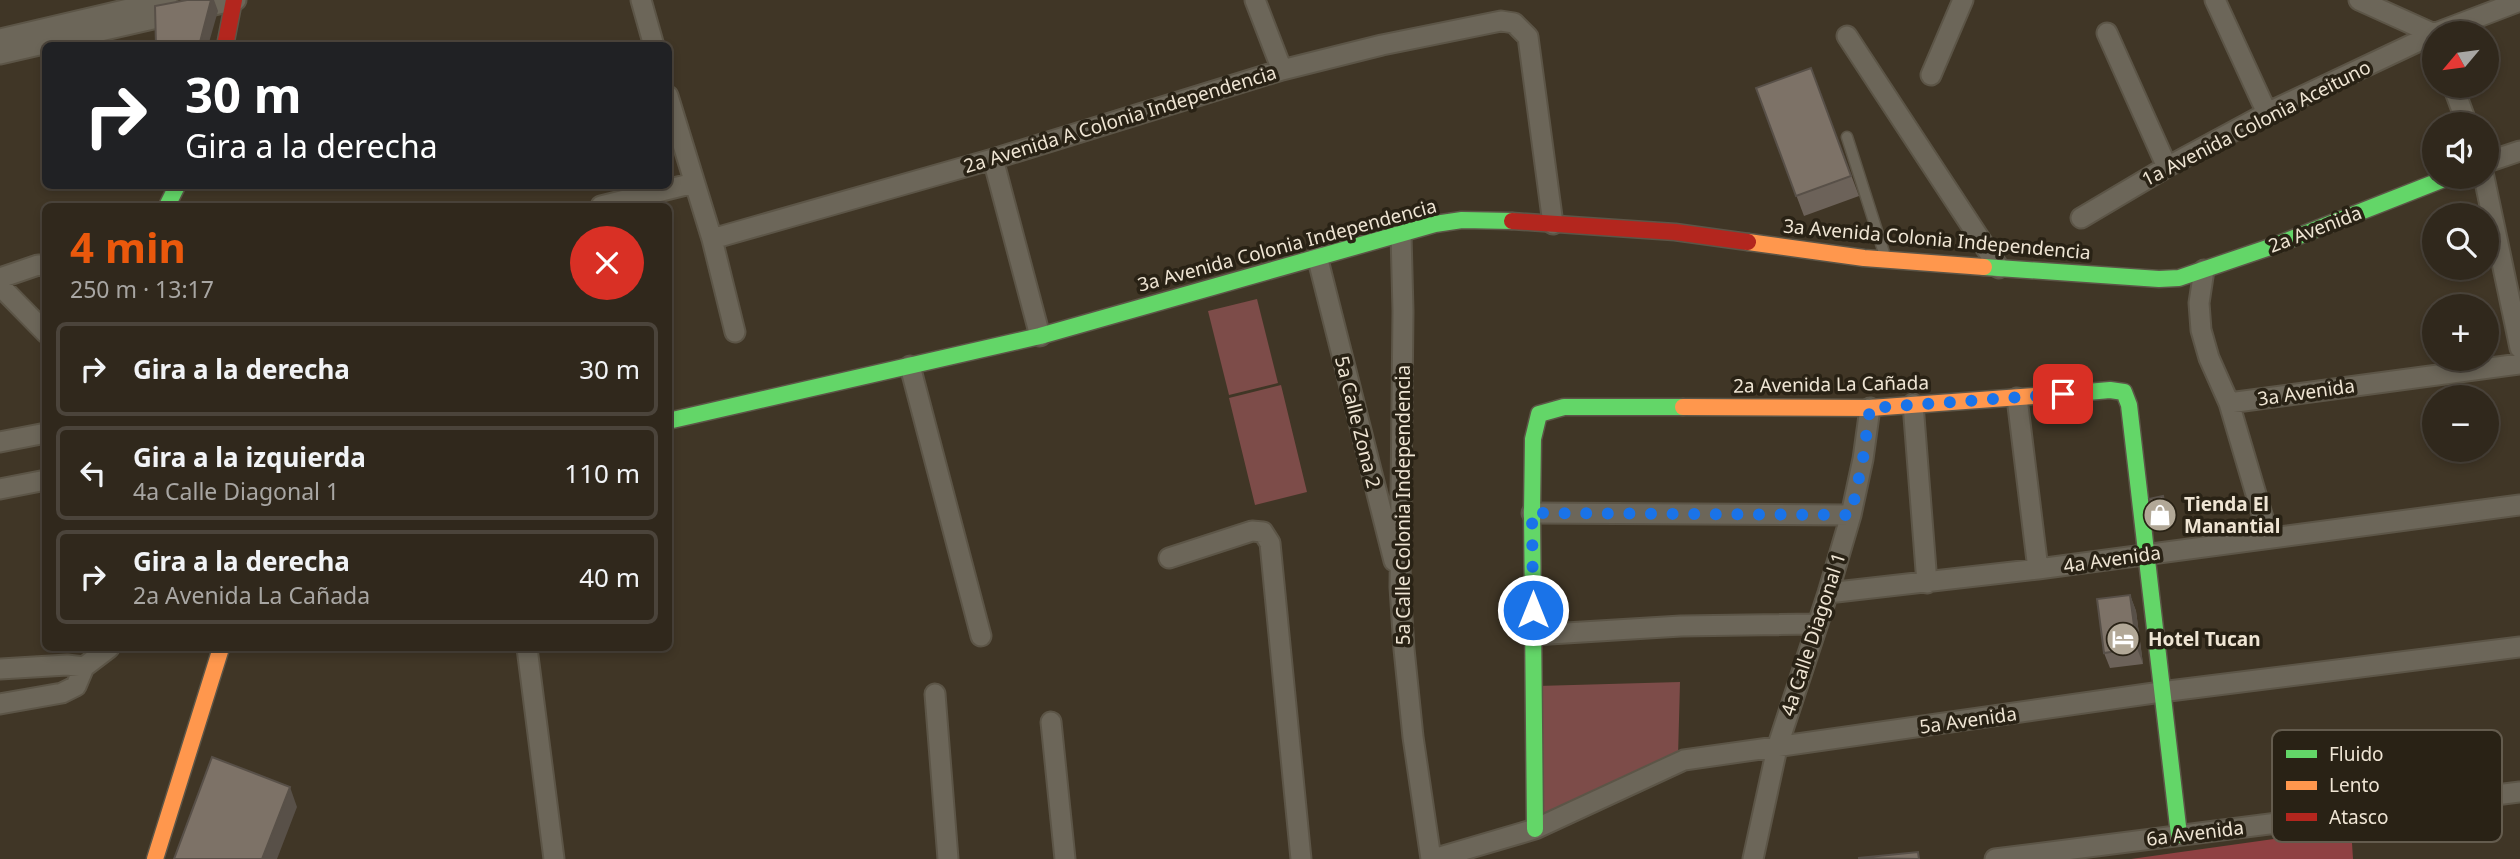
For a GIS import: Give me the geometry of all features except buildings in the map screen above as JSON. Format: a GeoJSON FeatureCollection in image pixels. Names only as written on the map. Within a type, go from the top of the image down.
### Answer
{"type":"FeatureCollection","features":[{"type":"Feature","properties":{"kind":"street"},"geometry":{"type":"LineString","coordinates":[[0,39],[167,0]]}},
{"type":"Feature","properties":{"kind":"street"},"geometry":{"type":"LineString","coordinates":[[52,42],[235,0],[226,42]]}},
{"type":"Feature","properties":{"kind":"street"},"geometry":{"type":"LineString","coordinates":[[640,0],[653,42]]}},
{"type":"Feature","properties":{"kind":"street"},"geometry":{"type":"LineString","coordinates":[[1255,0],[1282,70]]}},
{"type":"Feature","properties":{"kind":"street"},"geometry":{"type":"LineString","coordinates":[[1931,75],[1963,0]]}},
{"type":"Feature","properties":{"kind":"street"},"geometry":{"type":"LineString","coordinates":[[2216,0],[2267,113]]}},
{"type":"Feature","properties":{"kind":"street"},"geometry":{"type":"LineString","coordinates":[[2359,0],[2422,28]]}},
{"type":"Feature","properties":{"kind":"street","name":"1a Avenida Colonia Aceituno"},"geometry":{"type":"LineString","coordinates":[[2468,21],[2520,1]]}},
{"type":"Feature","properties":{"kind":"street","name":"2a Avenida A Colonia Independencia"},"geometry":{"type":"LineString","coordinates":[[712,239],[993,159],[1282,70],[1501,21],[1514,23],[1528,37],[1553,224]]}},
{"type":"Feature","properties":{"kind":"street"},"geometry":{"type":"LineString","coordinates":[[2107,33],[2167,167]]}},
{"type":"Feature","properties":{"kind":"street"},"geometry":{"type":"LineString","coordinates":[[1847,36],[1999,268]]}},
{"type":"Feature","properties":{"kind":"street","name":"1a Avenida Colonia Aceituno"},"geometry":{"type":"LineString","coordinates":[[2081,218],[2167,167],[2267,113],[2422,40]]}},
{"type":"Feature","properties":{"kind":"street"},"geometry":{"type":"LineString","coordinates":[[0,54],[42,44]]}},
{"type":"Feature","properties":{"kind":"street"},"geometry":{"type":"LineString","coordinates":[[672,109],[712,239],[735,332]]}},
{"type":"Feature","properties":{"kind":"street"},"geometry":{"type":"LineString","coordinates":[[2499,158],[2520,151]]}},
{"type":"Feature","properties":{"kind":"street"},"geometry":{"type":"LineString","coordinates":[[993,159],[1040,336]]}},
{"type":"Feature","properties":{"kind":"street"},"geometry":{"type":"LineString","coordinates":[[672,188],[694,183]]}},
{"type":"Feature","properties":{"kind":"street","name":"2a Avenida"},"geometry":{"type":"LineString","coordinates":[[2179,278],[2276,245],[2422,188]]}},
{"type":"Feature","properties":{"kind":"street"},"geometry":{"type":"LineString","coordinates":[[613,203],[670,189]]}},
{"type":"Feature","properties":{"kind":"street"},"geometry":{"type":"LineString","coordinates":[[2487,189],[2520,348]]}},
{"type":"Feature","properties":{"kind":"street","name":"3a Avenida Colonia Independencia"},"geometry":{"type":"LineString","coordinates":[[672,420],[1040,336],[1317,256],[1435,224],[1462,220],[1501,220],[1675,232],[1886,259],[2159,279],[2179,278]]}},
{"type":"Feature","properties":{"kind":"street","name":"5a Calle Colonia Independencia"},"geometry":{"type":"LineString","coordinates":[[1401,234],[1401,587],[1406,674],[1432,859]]}},
{"type":"Feature","properties":{"kind":"street","name":"5a Calle Zona 2"},"geometry":{"type":"LineString","coordinates":[[1317,256],[1401,587]]}},
{"type":"Feature","properties":{"kind":"street"},"geometry":{"type":"LineString","coordinates":[[0,278],[42,266]]}},
{"type":"Feature","properties":{"kind":"street","name":"3a Avenida"},"geometry":{"type":"LineString","coordinates":[[2204,270],[2199,303],[2202,330],[2209,358],[2230,403],[2520,364]]}},
{"type":"Feature","properties":{"kind":"street"},"geometry":{"type":"LineString","coordinates":[[0,286],[42,329]]}},
{"type":"Feature","properties":{"kind":"street"},"geometry":{"type":"LineString","coordinates":[[909,366],[981,636]]}},
{"type":"Feature","properties":{"kind":"street","name":"2a Avenida La Cañada"},"geometry":{"type":"LineString","coordinates":[[1532,513],[1534,439],[1539,414],[1564,407],[1870,408],[2110,390],[2124,392],[2129,405],[2145,554]]}},
{"type":"Feature","properties":{"kind":"street"},"geometry":{"type":"LineString","coordinates":[[2017,398],[2038,569]]}},
{"type":"Feature","properties":{"kind":"street"},"geometry":{"type":"LineString","coordinates":[[2230,403],[2269,538]]}},
{"type":"Feature","properties":{"kind":"street"},"geometry":{"type":"LineString","coordinates":[[1913,404],[1927,583]]}},
{"type":"Feature","properties":{"kind":"street","name":"4a Calle Diagonal 1"},"geometry":{"type":"LineString","coordinates":[[1753,859],[1777,748],[1851,515],[1870,408]]}},
{"type":"Feature","properties":{"kind":"street"},"geometry":{"type":"LineString","coordinates":[[0,442],[42,434]]}},
{"type":"Feature","properties":{"kind":"street"},"geometry":{"type":"LineString","coordinates":[[0,489],[42,481]]}},
{"type":"Feature","properties":{"kind":"street","name":"4a Avenida"},"geometry":{"type":"LineString","coordinates":[[1828,593],[2038,569],[2520,505]]}},
{"type":"Feature","properties":{"kind":"street"},"geometry":{"type":"LineString","coordinates":[[1535,830],[1532,513],[1851,515]]}},
{"type":"Feature","properties":{"kind":"street"},"geometry":{"type":"LineString","coordinates":[[1169,558],[1252,531],[1263,532],[1270,543],[1301,859]]}},
{"type":"Feature","properties":{"kind":"street"},"geometry":{"type":"LineString","coordinates":[[2145,554],[2179,835]]}},
{"type":"Feature","properties":{"kind":"street"},"geometry":{"type":"LineString","coordinates":[[1533,635],[1681,626],[1816,624]]}},
{"type":"Feature","properties":{"kind":"street","name":"5a Avenida"},"geometry":{"type":"LineString","coordinates":[[1432,859],[1535,830],[1684,760],[2161,692],[2520,647]]}},
{"type":"Feature","properties":{"kind":"street"},"geometry":{"type":"LineString","coordinates":[[0,704],[62,693],[75,686],[85,667],[105,651]]}},
{"type":"Feature","properties":{"kind":"street"},"geometry":{"type":"LineString","coordinates":[[155,859],[220,651]]}},
{"type":"Feature","properties":{"kind":"street"},"geometry":{"type":"LineString","coordinates":[[527,651],[554,859]]}},
{"type":"Feature","properties":{"kind":"street"},"geometry":{"type":"LineString","coordinates":[[0,669],[67,665],[85,667]]}},
{"type":"Feature","properties":{"kind":"street"},"geometry":{"type":"LineString","coordinates":[[935,694],[948,859]]}},
{"type":"Feature","properties":{"kind":"street"},"geometry":{"type":"LineString","coordinates":[[1051,722],[1065,859]]}},
{"type":"Feature","properties":{"kind":"street","name":"6a Avenida"},"geometry":{"type":"LineString","coordinates":[[2502,794],[2520,792]]}},
{"type":"Feature","properties":{"kind":"street","name":"6a Avenida"},"geometry":{"type":"LineString","coordinates":[[1995,859],[2272,823]]}},
{"type":"Feature","properties":{"kind":"lane"},"geometry":{"type":"LineString","coordinates":[[1847,137],[1886,259]]}},
{"type":"Feature","properties":{"kind":"shaded area"},"geometry":{"type":"Polygon","coordinates":[[[1257,299],[1278,383],[1229,395],[1208,311],[1257,299]]]}},
{"type":"Feature","properties":{"kind":"shaded area"},"geometry":{"type":"Polygon","coordinates":[[[1281,385],[1307,492],[1255,505],[1229,398],[1281,385]]]}},
{"type":"Feature","properties":{"kind":"shaded area"},"geometry":{"type":"Polygon","coordinates":[[[1680,682],[1678,757],[1539,826],[1537,686],[1680,682]]]}},
{"type":"Feature","properties":{"kind":"shaded area"},"geometry":{"type":"Polygon","coordinates":[[[2272,839],[2272,842],[2352,842],[2353,859],[2131,859],[2272,839]]]}},
{"type":"Feature","properties":{"kind":"traffic: fast"},"geometry":{"type":"LineString","coordinates":[[1984,267],[2159,279],[2179,278],[2276,245],[2422,188]]}},
{"type":"Feature","properties":{"kind":"traffic: fast"},"geometry":{"type":"LineString","coordinates":[[168,203],[176,189]]}},
{"type":"Feature","properties":{"kind":"traffic: fast"},"geometry":{"type":"LineString","coordinates":[[672,420],[1040,336],[1435,224],[1462,220],[1512,221]]}},
{"type":"Feature","properties":{"kind":"traffic: fast"},"geometry":{"type":"LineString","coordinates":[[2076,393],[2110,390],[2124,392],[2129,405],[2179,835]]}},
{"type":"Feature","properties":{"kind":"traffic: fast"},"geometry":{"type":"LineString","coordinates":[[1535,829],[1532,513],[1533,439],[1539,414],[1564,407],[1683,407]]}},
{"type":"Feature","properties":{"kind":"traffic: slow"},"geometry":{"type":"LineString","coordinates":[[1748,242],[1864,258],[1984,267]]}},
{"type":"Feature","properties":{"kind":"traffic: slow"},"geometry":{"type":"LineString","coordinates":[[1683,407],[1870,408],[2076,393]]}},
{"type":"Feature","properties":{"kind":"traffic: slow"},"geometry":{"type":"LineString","coordinates":[[155,859],[220,651]]}},
{"type":"Feature","properties":{"kind":"traffic: jam"},"geometry":{"type":"LineString","coordinates":[[226,42],[234,0]]}},
{"type":"Feature","properties":{"kind":"traffic: jam"},"geometry":{"type":"LineString","coordinates":[[1512,221],[1675,232],[1748,242]]}},
{"type":"Feature","properties":{"kind":"place","name":"Tienda El Manantial"},"geometry":{"type":"Point","coordinates":[2160,515]}},
{"type":"Feature","properties":{"kind":"place","name":"Hotel Tucan"},"geometry":{"type":"Point","coordinates":[2123,639]}},
{"type":"Feature","properties":{"kind":"route"},"geometry":{"type":"LineString","coordinates":[[1533,610],[1532,513],[1851,515],[1870,408],[2063,394]]}}]}
